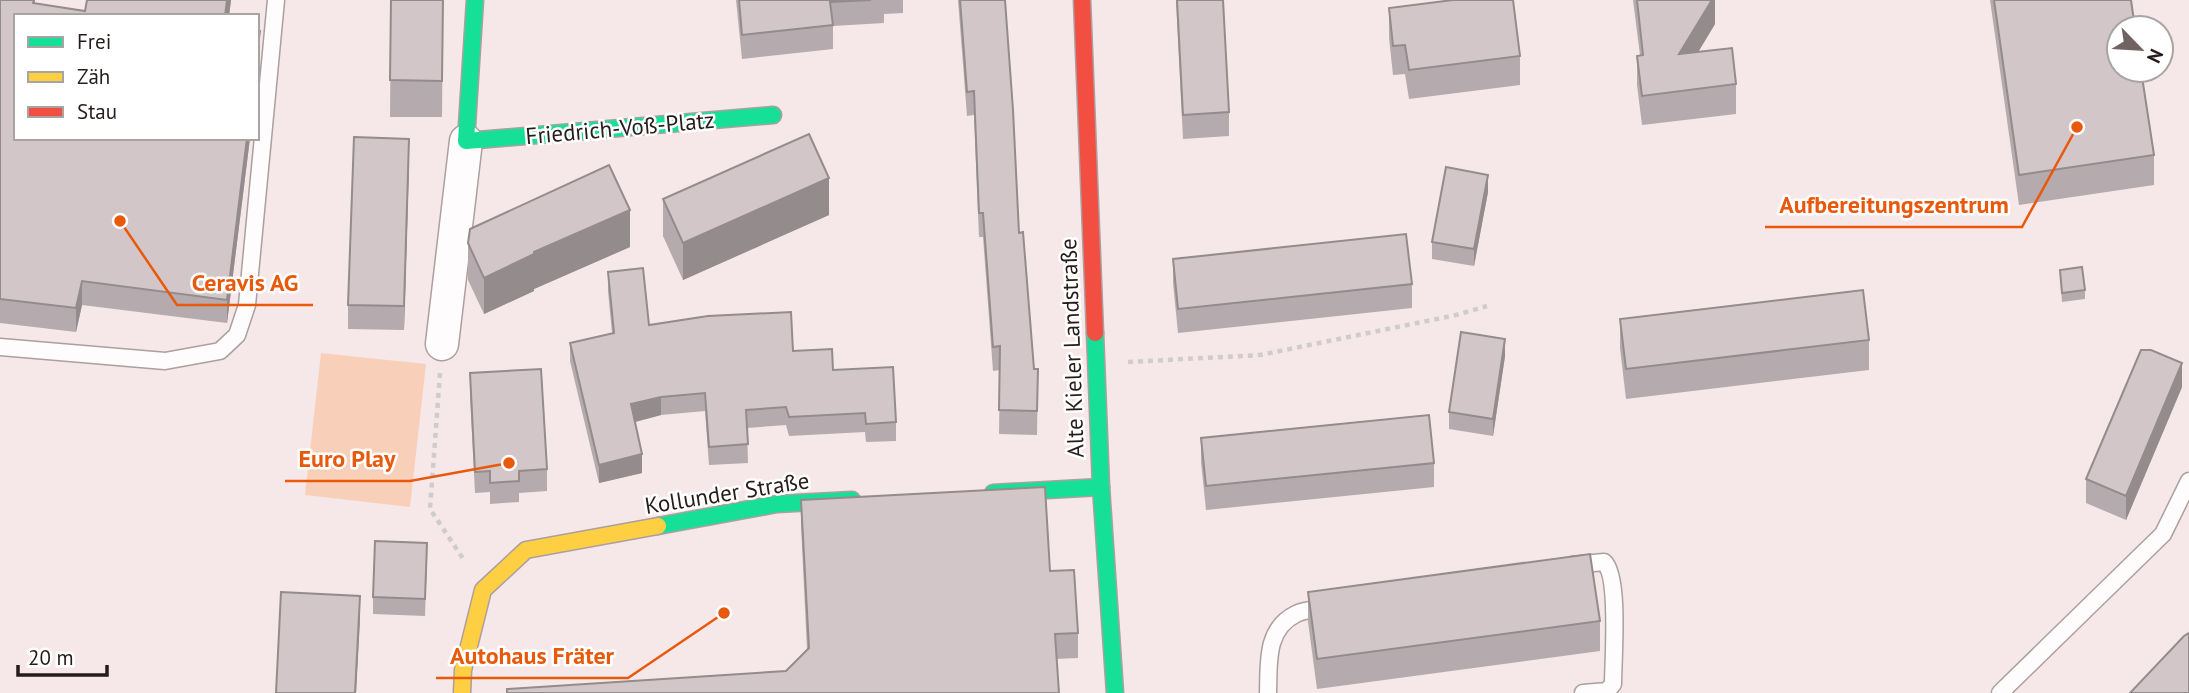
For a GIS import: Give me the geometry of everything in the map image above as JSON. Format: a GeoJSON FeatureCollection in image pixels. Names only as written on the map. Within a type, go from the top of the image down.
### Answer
{"type":"FeatureCollection","features":[{"type":"Feature","properties":{"kind":"street"},"geometry":{"type":"LineString","coordinates":[[442,344],[466,141],[475,0]]}},
{"type":"Feature","properties":{"kind":"street","name":"Alte Kieler Landstraße"},"geometry":{"type":"LineString","coordinates":[[1082,0],[1095,364],[1115,693]]}},
{"type":"Feature","properties":{"kind":"street","name":"Friedrich-Voß-Platz"},"geometry":{"type":"LineString","coordinates":[[466,141],[773,115]]}},
{"type":"Feature","properties":{"kind":"street"},"geometry":{"type":"LineString","coordinates":[[980,494],[1101,487]]}},
{"type":"Feature","properties":{"kind":"street","name":"Kollunder Straße"},"geometry":{"type":"LineString","coordinates":[[483,590],[526,550],[777,504],[872,499]]}},
{"type":"Feature","properties":{"kind":"street"},"geometry":{"type":"LineString","coordinates":[[462,693],[463,670],[483,590]]}},
{"type":"Feature","properties":{"kind":"lane"},"geometry":{"type":"LineString","coordinates":[[0,346],[165,361],[220,351],[237,335],[247,305],[276,0]]}},
{"type":"Feature","properties":{"kind":"lane"},"geometry":{"type":"LineString","coordinates":[[2000,693],[2163,534],[2189,481]]}},
{"type":"Feature","properties":{"kind":"lane"},"geometry":{"type":"LineString","coordinates":[[1559,567],[1604,562],[1610,567],[1614,590],[1613,684],[1607,691],[1583,693]]}},
{"type":"Feature","properties":{"kind":"lane"},"geometry":{"type":"LineString","coordinates":[[1268,693],[1270,648],[1275,632],[1284,622],[1298,612],[1351,604]]}},
{"type":"Feature","properties":{"kind":"path"},"geometry":{"type":"LineString","coordinates":[[1095,364],[1260,355],[1456,315],[1487,306]]}},
{"type":"Feature","properties":{"kind":"path"},"geometry":{"type":"LineString","coordinates":[[442,344],[430,509],[483,590]]}},
{"type":"Feature","properties":{"kind":"shaded area"},"geometry":{"type":"Polygon","coordinates":[[[321,353],[426,364],[410,507],[305,495],[321,353]]]}},
{"type":"Feature","properties":{"kind":"building"},"geometry":{"type":"Polygon","coordinates":[[[0,0],[34,0],[33,3],[85,11],[87,0],[227,0],[225,14],[14,14],[14,140],[247,140],[227,300],[82,281],[76,308],[0,299],[0,0]]]}},
{"type":"Feature","properties":{"kind":"building"},"geometry":{"type":"Polygon","coordinates":[[[391,0],[443,0],[442,81],[390,80],[391,0]]]}},
{"type":"Feature","properties":{"kind":"building"},"geometry":{"type":"Polygon","coordinates":[[[739,0],[871,0],[830,2],[833,25],[742,35],[739,0]]]}},
{"type":"Feature","properties":{"kind":"building"},"geometry":{"type":"Polygon","coordinates":[[[960,0],[1005,0],[1019,233],[1023,232],[1034,369],[1038,369],[1037,411],[999,410],[1000,346],[993,347],[983,213],[979,213],[974,91],[967,92],[960,0]]]}},
{"type":"Feature","properties":{"kind":"building"},"geometry":{"type":"Polygon","coordinates":[[[1177,0],[1223,0],[1229,112],[1183,115],[1177,0]]]}},
{"type":"Feature","properties":{"kind":"building"},"geometry":{"type":"Polygon","coordinates":[[[1453,0],[1513,0],[1520,56],[1409,70],[1405,45],[1393,46],[1389,8],[1453,0]]]}},
{"type":"Feature","properties":{"kind":"building"},"geometry":{"type":"Polygon","coordinates":[[[1637,0],[1712,0],[1679,54],[1732,48],[1736,84],[1642,96],[1637,56],[1643,55],[1637,0]]]}},
{"type":"Feature","properties":{"kind":"building"},"geometry":{"type":"Polygon","coordinates":[[[1994,0],[2131,0],[2133,14],[2105,14],[2105,84],[2143,84],[2154,155],[2019,175],[1994,0]]]}},
{"type":"Feature","properties":{"kind":"building"},"geometry":{"type":"Polygon","coordinates":[[[809,134],[829,178],[683,243],[663,199],[809,134]]]}},
{"type":"Feature","properties":{"kind":"building"},"geometry":{"type":"Polygon","coordinates":[[[354,137],[409,139],[404,306],[348,305],[354,137]]]}},
{"type":"Feature","properties":{"kind":"building"},"geometry":{"type":"Polygon","coordinates":[[[609,165],[630,210],[534,252],[484,278],[468,243],[470,229],[609,165]]]}},
{"type":"Feature","properties":{"kind":"building"},"geometry":{"type":"Polygon","coordinates":[[[1446,167],[1488,175],[1474,249],[1432,242],[1446,167]]]}},
{"type":"Feature","properties":{"kind":"building"},"geometry":{"type":"Polygon","coordinates":[[[1406,234],[1412,284],[1178,309],[1173,259],[1406,234]]]}},
{"type":"Feature","properties":{"kind":"building"},"geometry":{"type":"Polygon","coordinates":[[[2082,267],[2085,290],[2062,293],[2060,270],[2082,267]]]}},
{"type":"Feature","properties":{"kind":"building"},"geometry":{"type":"Polygon","coordinates":[[[643,268],[649,325],[708,316],[791,312],[793,351],[832,349],[833,370],[893,367],[896,422],[866,424],[865,413],[789,417],[786,407],[746,410],[748,444],[709,447],[705,393],[661,397],[631,404],[642,454],[599,465],[570,343],[614,333],[608,272],[643,268]]]}},
{"type":"Feature","properties":{"kind":"building"},"geometry":{"type":"Polygon","coordinates":[[[1863,290],[1869,340],[1626,369],[1620,319],[1863,290]]]}},
{"type":"Feature","properties":{"kind":"building"},"geometry":{"type":"Polygon","coordinates":[[[1461,332],[1505,339],[1493,419],[1449,412],[1461,332]]]}},
{"type":"Feature","properties":{"kind":"building"},"geometry":{"type":"Polygon","coordinates":[[[2141,350],[2151,350],[2182,363],[2126,496],[2086,479],[2141,350]]]}},
{"type":"Feature","properties":{"kind":"building"},"geometry":{"type":"Polygon","coordinates":[[[541,369],[547,469],[519,471],[519,481],[490,483],[490,471],[475,472],[470,373],[541,369]]]}},
{"type":"Feature","properties":{"kind":"building"},"geometry":{"type":"Polygon","coordinates":[[[1429,415],[1434,463],[1206,486],[1201,438],[1429,415]]]}},
{"type":"Feature","properties":{"kind":"building"},"geometry":{"type":"Polygon","coordinates":[[[1045,487],[1050,571],[1074,570],[1078,633],[1055,634],[1059,693],[507,693],[507,689],[786,671],[809,648],[801,500],[1045,487]]]}},
{"type":"Feature","properties":{"kind":"building"},"geometry":{"type":"Polygon","coordinates":[[[375,541],[427,543],[425,599],[373,597],[375,541]]]}},
{"type":"Feature","properties":{"kind":"building"},"geometry":{"type":"Polygon","coordinates":[[[1590,554],[1600,621],[1317,659],[1308,592],[1590,554]]]}},
{"type":"Feature","properties":{"kind":"building"},"geometry":{"type":"Polygon","coordinates":[[[281,592],[360,596],[355,693],[276,693],[281,592]]]}},
{"type":"Feature","properties":{"kind":"building"},"geometry":{"type":"Polygon","coordinates":[[[2189,633],[2189,693],[2130,693],[2184,636],[2189,633]]]}},
{"type":"Feature","properties":{"kind":"traffic: fast"},"geometry":{"type":"LineString","coordinates":[[475,0],[466,141],[773,115]]}},
{"type":"Feature","properties":{"kind":"traffic: fast"},"geometry":{"type":"LineString","coordinates":[[1095,333],[1101,487],[1115,693]]}},
{"type":"Feature","properties":{"kind":"traffic: fast"},"geometry":{"type":"LineString","coordinates":[[993,493],[1101,487]]}},
{"type":"Feature","properties":{"kind":"traffic: fast"},"geometry":{"type":"LineString","coordinates":[[658,526],[777,504],[852,500]]}},
{"type":"Feature","properties":{"kind":"traffic: slow"},"geometry":{"type":"LineString","coordinates":[[462,693],[463,670],[483,590],[526,550],[658,526]]}},
{"type":"Feature","properties":{"kind":"traffic: jam"},"geometry":{"type":"LineString","coordinates":[[1082,0],[1095,333]]}},
{"type":"Feature","properties":{"kind":"place","name":"Aufbereitungszentrum"},"geometry":{"type":"Point","coordinates":[2077,127]}},
{"type":"Feature","properties":{"kind":"place","name":"Ceravis AG"},"geometry":{"type":"Point","coordinates":[120,221]}},
{"type":"Feature","properties":{"kind":"place","name":"Euro Play"},"geometry":{"type":"Point","coordinates":[509,463]}},
{"type":"Feature","properties":{"kind":"place","name":"Autohaus Fräter"},"geometry":{"type":"Point","coordinates":[724,613]}}]}
